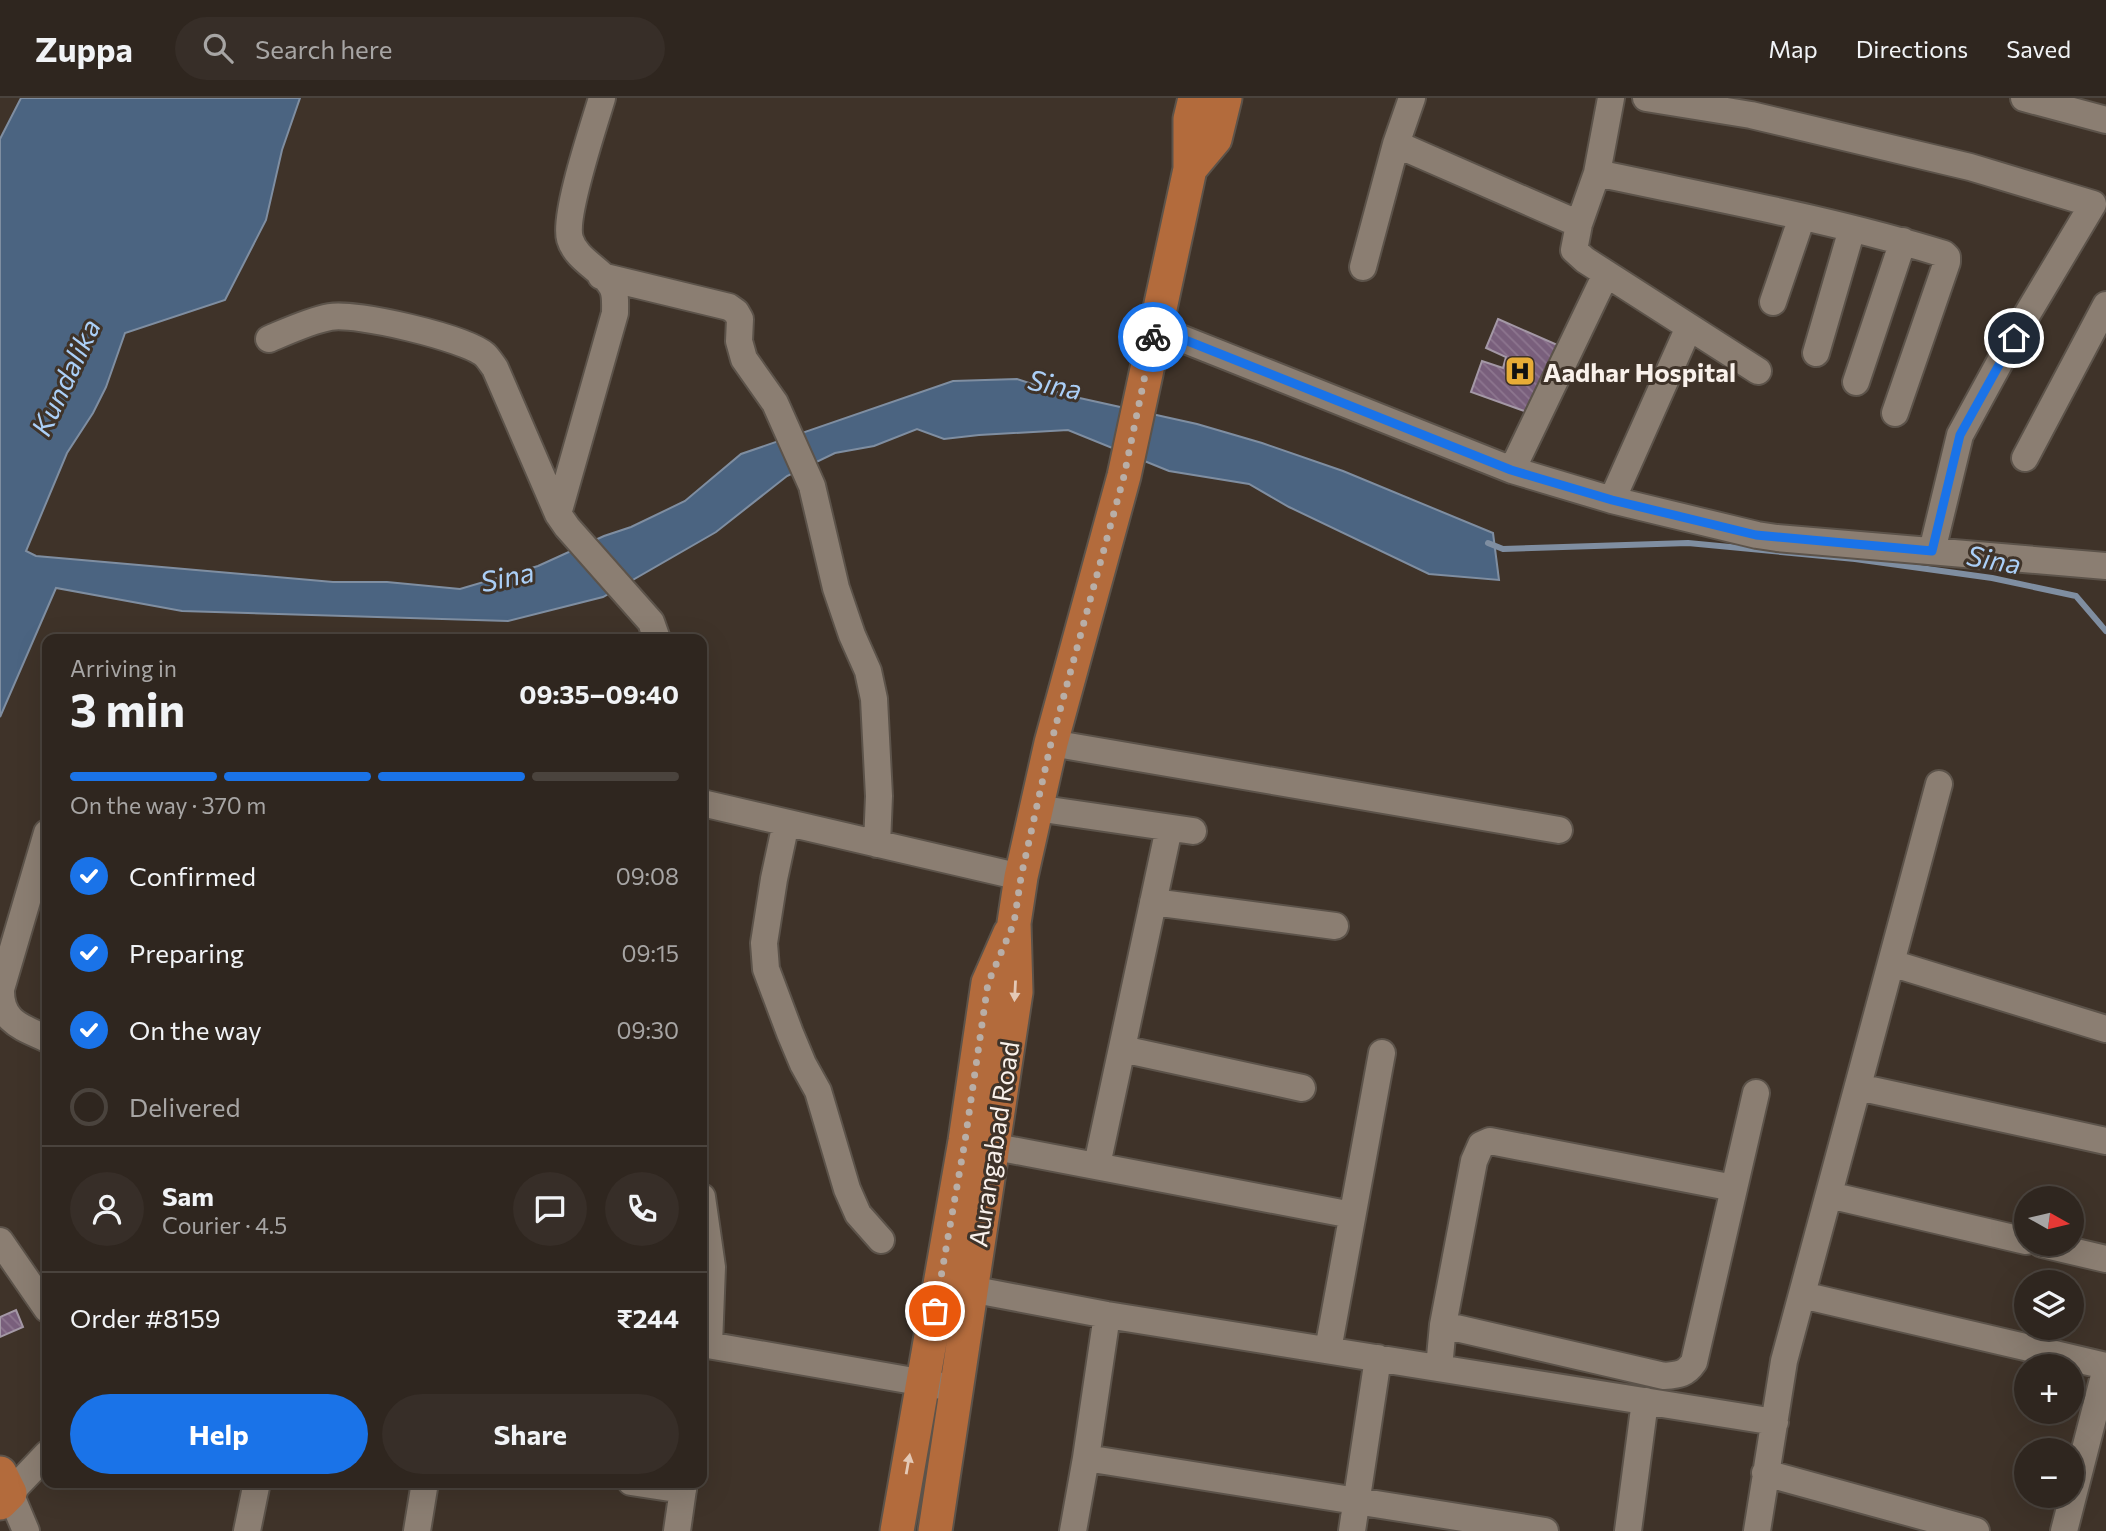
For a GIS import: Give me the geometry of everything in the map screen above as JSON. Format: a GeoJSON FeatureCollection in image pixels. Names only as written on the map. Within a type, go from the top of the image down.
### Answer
{"type":"FeatureCollection","features":[{"type":"Feature","properties":{"kind":"main road"},"geometry":{"type":"LineString","coordinates":[[1153,341],[1189,169],[1190,120],[1195,98]]}},
{"type":"Feature","properties":{"kind":"main road"},"geometry":{"type":"LineString","coordinates":[[1189,169],[1215,139],[1225,98]]}},
{"type":"Feature","properties":{"kind":"main road","name":"Aurangabad Road"},"geometry":{"type":"LineString","coordinates":[[935,1531],[958,1389],[970,1290],[988,983],[1014,923],[1021,877],[1051,743],[1124,476],[1153,341]]}},
{"type":"Feature","properties":{"kind":"main road","name":"Aurangabad Road"},"geometry":{"type":"LineString","coordinates":[[897,1531],[922,1383],[979,1143]]}},
{"type":"Feature","properties":{"kind":"street"},"geometry":{"type":"LineString","coordinates":[[562,521],[615,313],[616,300],[612,286],[573,248],[568,235],[570,211],[602,98]]}},
{"type":"Feature","properties":{"kind":"street"},"geometry":{"type":"LineString","coordinates":[[1363,267],[1396,144],[1412,98]]}},
{"type":"Feature","properties":{"kind":"street"},"geometry":{"type":"LineString","coordinates":[[1611,98],[1597,173],[1574,250],[1606,274],[1758,371]]}},
{"type":"Feature","properties":{"kind":"street"},"geometry":{"type":"LineString","coordinates":[[1646,98],[1751,115],[1958,163],[2099,206],[2014,338],[1960,435],[1932,551]]}},
{"type":"Feature","properties":{"kind":"street"},"geometry":{"type":"LineString","coordinates":[[2024,98],[2106,120]]}},
{"type":"Feature","properties":{"kind":"street"},"geometry":{"type":"LineString","coordinates":[[1396,144],[1580,224]]}},
{"type":"Feature","properties":{"kind":"street"},"geometry":{"type":"LineString","coordinates":[[1597,173],[1802,217],[1903,241],[1944,254],[1948,259],[1895,413]]}},
{"type":"Feature","properties":{"kind":"street"},"geometry":{"type":"LineString","coordinates":[[1773,302],[1802,217]]}},
{"type":"Feature","properties":{"kind":"street"},"geometry":{"type":"LineString","coordinates":[[1816,353],[1852,229]]}},
{"type":"Feature","properties":{"kind":"street"},"geometry":{"type":"LineString","coordinates":[[1856,382],[1903,241]]}},
{"type":"Feature","properties":{"kind":"street"},"geometry":{"type":"LineString","coordinates":[[1511,470],[1606,274]]}},
{"type":"Feature","properties":{"kind":"street"},"geometry":{"type":"LineString","coordinates":[[600,276],[729,307],[740,319],[739,341],[744,359],[775,403],[812,486],[836,588],[868,671],[874,699],[879,796],[877,844]]}},
{"type":"Feature","properties":{"kind":"street"},"geometry":{"type":"LineString","coordinates":[[2025,458],[2106,305]]}},
{"type":"Feature","properties":{"kind":"street"},"geometry":{"type":"LineString","coordinates":[[269,339],[329,317],[347,315],[365,317],[453,340],[484,354],[495,368],[562,521],[651,622],[655,634]]}},
{"type":"Feature","properties":{"kind":"street"},"geometry":{"type":"LineString","coordinates":[[1612,500],[1689,327]]}},
{"type":"Feature","properties":{"kind":"street"},"geometry":{"type":"LineString","coordinates":[[1153,341],[1511,470],[1612,500],[1756,535],[2106,566]]}},
{"type":"Feature","properties":{"kind":"street"},"geometry":{"type":"LineString","coordinates":[[1051,743],[1559,830]]}},
{"type":"Feature","properties":{"kind":"street"},"geometry":{"type":"LineString","coordinates":[[1757,1531],[1784,1361],[1939,784]]}},
{"type":"Feature","properties":{"kind":"street"},"geometry":{"type":"LineString","coordinates":[[707,804],[1021,877]]}},
{"type":"Feature","properties":{"kind":"street"},"geometry":{"type":"LineString","coordinates":[[1036,808],[1181,829],[1153,902],[1097,1165]]}},
{"type":"Feature","properties":{"kind":"street"},"geometry":{"type":"LineString","coordinates":[[786,823],[764,943],[766,969],[803,1064],[818,1091],[847,1189],[858,1214],[881,1240]]}},
{"type":"Feature","properties":{"kind":"street"},"geometry":{"type":"LineString","coordinates":[[42,850],[1,989],[1,1001],[6,1016],[42,1037]]}},
{"type":"Feature","properties":{"kind":"street"},"geometry":{"type":"LineString","coordinates":[[1153,902],[1335,926]]}},
{"type":"Feature","properties":{"kind":"street"},"geometry":{"type":"LineString","coordinates":[[1891,963],[2106,1029]]}},
{"type":"Feature","properties":{"kind":"street"},"geometry":{"type":"LineString","coordinates":[[1122,1049],[1302,1088]]}},
{"type":"Feature","properties":{"kind":"street"},"geometry":{"type":"LineString","coordinates":[[1328,1350],[1382,1053]]}},
{"type":"Feature","properties":{"kind":"street"},"geometry":{"type":"LineString","coordinates":[[1858,1087],[2106,1142]]}},
{"type":"Feature","properties":{"kind":"street"},"geometry":{"type":"LineString","coordinates":[[1443,1325],[1664,1376],[1688,1371],[1694,1362],[1756,1093]]}},
{"type":"Feature","properties":{"kind":"street"},"geometry":{"type":"LineString","coordinates":[[1439,1368],[1443,1325],[1474,1161],[1481,1145],[1490,1141],[1734,1188]]}},
{"type":"Feature","properties":{"kind":"street"},"geometry":{"type":"LineString","coordinates":[[979,1143],[1352,1215]]}},
{"type":"Feature","properties":{"kind":"street"},"geometry":{"type":"LineString","coordinates":[[1829,1195],[2014,1238]]}},
{"type":"Feature","properties":{"kind":"street"},"geometry":{"type":"LineString","coordinates":[[707,1232],[712,1267],[707,1317]]}},
{"type":"Feature","properties":{"kind":"street"},"geometry":{"type":"LineString","coordinates":[[0,1241],[42,1301]]}},
{"type":"Feature","properties":{"kind":"street"},"geometry":{"type":"LineString","coordinates":[[2084,1254],[2106,1259]]}},
{"type":"Feature","properties":{"kind":"street"},"geometry":{"type":"LineString","coordinates":[[970,1290],[1107,1315],[1775,1422]]}},
{"type":"Feature","properties":{"kind":"street"},"geometry":{"type":"LineString","coordinates":[[1802,1296],[2106,1367],[2064,1531]]}},
{"type":"Feature","properties":{"kind":"street"},"geometry":{"type":"LineString","coordinates":[[1073,1531],[1107,1315]]}},
{"type":"Feature","properties":{"kind":"street"},"geometry":{"type":"LineString","coordinates":[[707,1347],[958,1389]]}},
{"type":"Feature","properties":{"kind":"street"},"geometry":{"type":"LineString","coordinates":[[1352,1531],[1378,1358]]}},
{"type":"Feature","properties":{"kind":"street"},"geometry":{"type":"LineString","coordinates":[[1628,1531],[1645,1401]]}},
{"type":"Feature","properties":{"kind":"street"},"geometry":{"type":"LineString","coordinates":[[26,1531],[3,1490],[42,1458]]}},
{"type":"Feature","properties":{"kind":"street"},"geometry":{"type":"LineString","coordinates":[[1086,1458],[1545,1531]]}},
{"type":"Feature","properties":{"kind":"street"},"geometry":{"type":"LineString","coordinates":[[1765,1473],[1976,1531]]}},
{"type":"Feature","properties":{"kind":"street"},"geometry":{"type":"LineString","coordinates":[[247,1531],[256,1488]]}},
{"type":"Feature","properties":{"kind":"street"},"geometry":{"type":"LineString","coordinates":[[417,1531],[424,1488]]}},
{"type":"Feature","properties":{"kind":"street"},"geometry":{"type":"LineString","coordinates":[[677,1531],[683,1488]]}},
{"type":"Feature","properties":{"kind":"water","name":"Kundalika"},"geometry":{"type":"Polygon","coordinates":[[[21,98],[300,98],[282,150],[266,220],[225,300],[125,333],[106,387],[67,453],[26,551],[36,556],[333,582],[387,582],[460,589],[538,566],[604,536],[631,527],[685,501],[741,454],[953,381],[1017,379],[1066,395],[1197,424],[1262,443],[1343,471],[1493,533],[1499,580],[1429,574],[1289,507],[1249,484],[1169,471],[1068,430],[944,439],[917,429],[874,446],[835,453],[787,476],[716,532],[603,597],[508,621],[182,611],[56,588],[0,717],[0,139],[21,98]]]}},
{"type":"Feature","properties":{"kind":"building"},"geometry":{"type":"Polygon","coordinates":[[[1498,319],[1562,347],[1530,413],[1471,392],[1482,361],[1503,368],[1506,357],[1486,348],[1498,319]]]}},
{"type":"Feature","properties":{"kind":"building"},"geometry":{"type":"Polygon","coordinates":[[[16,1310],[23,1327],[0,1337],[0,1317],[16,1310]]]}},
{"type":"Feature","properties":{"kind":"waterway","name":"Sina"},"geometry":{"type":"LineString","coordinates":[[1488,543],[1503,549],[1688,543],[1855,559],[1992,578],[2076,596],[2106,631]]}},
{"type":"Feature","properties":{"kind":"way so far"},"geometry":{"type":"LineString","coordinates":[[935,1311],[965,1141],[988,983],[1014,923],[1021,877],[1051,743],[1124,476],[1153,337]]}},
{"type":"Feature","properties":{"kind":"place","name":"Aadhar Hospital"},"geometry":{"type":"Point","coordinates":[1520,371]}},
{"type":"Feature","properties":{"kind":"route"},"geometry":{"type":"LineString","coordinates":[[1153,337],[1155,328],[1511,470],[1612,500],[1756,535],[1932,551],[1960,435],[2014,338]]}}]}
